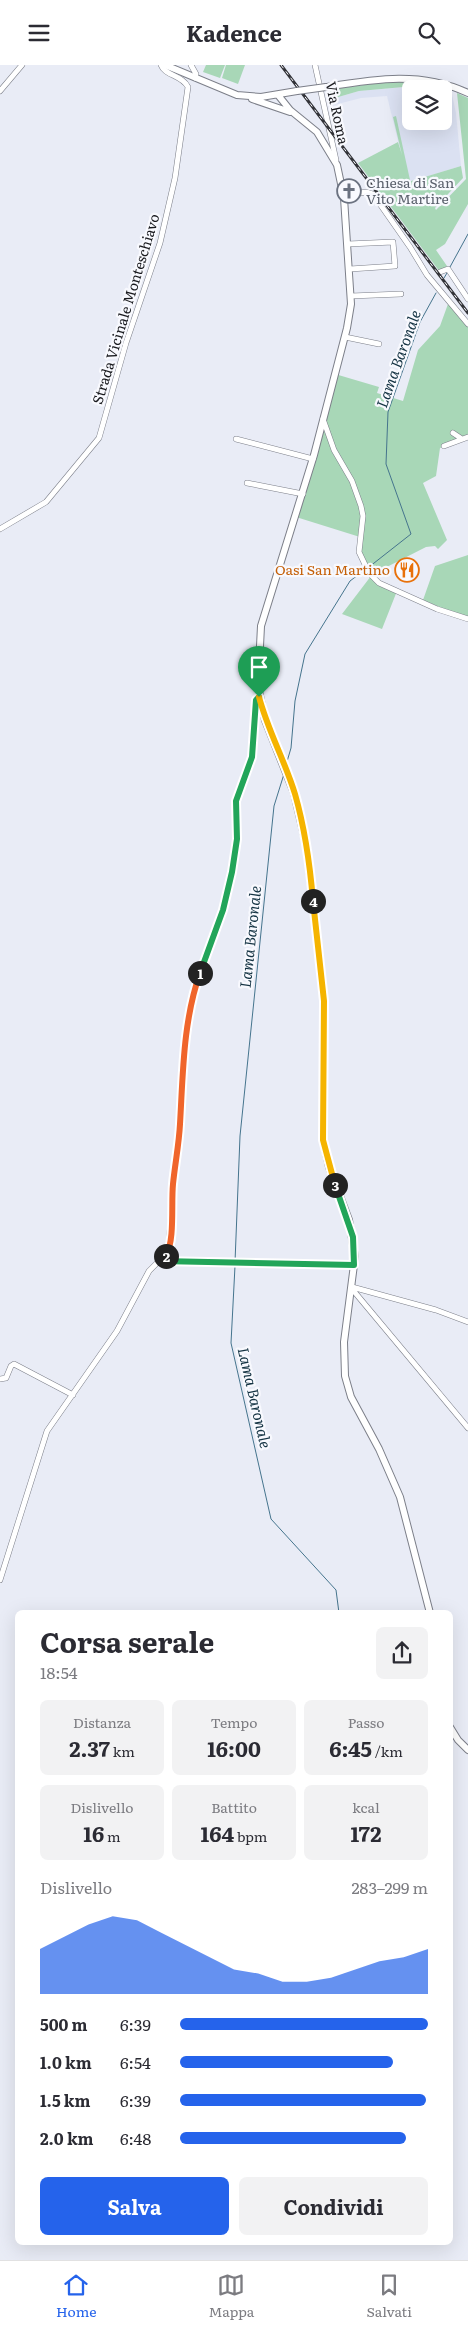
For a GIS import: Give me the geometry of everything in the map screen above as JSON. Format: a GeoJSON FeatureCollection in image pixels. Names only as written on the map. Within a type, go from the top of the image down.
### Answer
{"type":"FeatureCollection","features":[{"type":"Feature","properties":{"kind":"main road"},"geometry":{"type":"LineString","coordinates":[[165,65],[230,93],[278,107],[303,120]]}},
{"type":"Feature","properties":{"kind":"main road"},"geometry":{"type":"LineString","coordinates":[[246,97],[278,95],[377,79],[403,78],[435,81],[468,93]]}},
{"type":"Feature","properties":{"kind":"main road"},"geometry":{"type":"LineString","coordinates":[[288,108],[288,102],[295,92]]}},
{"type":"Feature","properties":{"kind":"main road"},"geometry":{"type":"LineString","coordinates":[[278,95],[278,107]]}},
{"type":"Feature","properties":{"kind":"main road"},"geometry":{"type":"LineString","coordinates":[[278,95],[288,108],[303,120],[322,140],[337,165],[343,195],[348,244],[351,311],[312,459],[261,626],[258,678],[259,697],[265,721],[294,793],[306,839],[324,1001],[323,1140],[329,1167],[353,1237],[354,1265],[352,1288],[343,1351],[346,1383],[355,1405],[383,1456],[400,1497],[429,1610]]}},
{"type":"Feature","properties":{"kind":"main road"},"geometry":{"type":"LineString","coordinates":[[453,1732],[468,1750]]}},
{"type":"Feature","properties":{"kind":"street"},"geometry":{"type":"LineString","coordinates":[[0,91],[22,65]]}},
{"type":"Feature","properties":{"kind":"street","name":"Strada Vicinale Monteschiavo"},"geometry":{"type":"LineString","coordinates":[[0,529],[34,511],[50,499],[90,451],[101,433],[126,343],[160,243],[180,148],[188,87],[182,79],[165,71],[161,65]]}},
{"type":"Feature","properties":{"kind":"street"},"geometry":{"type":"LineString","coordinates":[[191,65],[196,74],[194,79]]}},
{"type":"Feature","properties":{"kind":"street","name":"Via Roma"},"geometry":{"type":"LineString","coordinates":[[315,65],[337,165]]}},
{"type":"Feature","properties":{"kind":"street"},"geometry":{"type":"LineString","coordinates":[[343,195],[367,191],[373,194],[430,279],[468,323]]}},
{"type":"Feature","properties":{"kind":"street"},"geometry":{"type":"LineString","coordinates":[[348,244],[393,242],[395,266],[350,269]]}},
{"type":"Feature","properties":{"kind":"street"},"geometry":{"type":"LineString","coordinates":[[430,279],[448,269],[468,299]]}},
{"type":"Feature","properties":{"kind":"street"},"geometry":{"type":"LineString","coordinates":[[351,296],[401,293]]}},
{"type":"Feature","properties":{"kind":"street"},"geometry":{"type":"LineString","coordinates":[[345,337],[379,344]]}},
{"type":"Feature","properties":{"kind":"street"},"geometry":{"type":"LineString","coordinates":[[323,419],[334,450],[352,481],[361,505],[363,523],[358,548],[362,562],[369,573],[378,583],[438,609],[468,619]]}},
{"type":"Feature","properties":{"kind":"street"},"geometry":{"type":"LineString","coordinates":[[453,433],[465,438]]}},
{"type":"Feature","properties":{"kind":"street"},"geometry":{"type":"LineString","coordinates":[[444,446],[465,438]]}},
{"type":"Feature","properties":{"kind":"street"},"geometry":{"type":"LineString","coordinates":[[236,439],[312,459]]}},
{"type":"Feature","properties":{"kind":"street"},"geometry":{"type":"LineString","coordinates":[[247,483],[302,494]]}},
{"type":"Feature","properties":{"kind":"street"},"geometry":{"type":"LineString","coordinates":[[0,1580],[44,1438],[122,1323],[149,1271],[166,1256],[169,1248],[189,1014],[196,985],[223,910],[232,872],[237,839],[236,801],[252,757],[256,700],[259,697]]}},
{"type":"Feature","properties":{"kind":"street"},"geometry":{"type":"LineString","coordinates":[[160,1261],[354,1265]]}},
{"type":"Feature","properties":{"kind":"street"},"geometry":{"type":"LineString","coordinates":[[352,1288],[436,1310],[468,1322]]}},
{"type":"Feature","properties":{"kind":"street"},"geometry":{"type":"LineString","coordinates":[[352,1288],[468,1429]]}},
{"type":"Feature","properties":{"kind":"street"},"geometry":{"type":"LineString","coordinates":[[0,1379],[6,1378],[11,1366],[14,1364],[73,1395]]}},
{"type":"Feature","properties":{"kind":"shaded area"},"geometry":{"type":"Polygon","coordinates":[[[402,87],[402,130],[452,130],[452,95],[456,113],[461,166],[408,182],[387,96],[361,98],[330,106],[328,100],[359,91],[402,87]]]}},
{"type":"Feature","properties":{"kind":"green space"},"geometry":{"type":"Polygon","coordinates":[[[206,65],[225,65],[220,78],[203,72],[206,65]]]}},
{"type":"Feature","properties":{"kind":"green space"},"geometry":{"type":"Polygon","coordinates":[[[226,65],[245,65],[238,84],[222,78],[226,65]]]}},
{"type":"Feature","properties":{"kind":"green space"},"geometry":{"type":"Polygon","coordinates":[[[393,81],[402,82],[402,87],[359,91],[328,100],[327,90],[393,81]]]}},
{"type":"Feature","properties":{"kind":"green space"},"geometry":{"type":"Polygon","coordinates":[[[457,93],[468,98],[468,204],[445,244],[436,250],[447,266],[440,272],[358,163],[398,142],[402,155],[393,117],[396,116],[410,180],[408,182],[461,166],[463,178],[435,208],[436,210],[466,179],[457,93]]]}},
{"type":"Feature","properties":{"kind":"green space"},"geometry":{"type":"Polygon","coordinates":[[[448,304],[468,325],[468,438],[440,448],[436,476],[423,483],[447,540],[438,549],[435,546],[426,547],[373,574],[358,548],[360,537],[296,517],[335,374],[379,387],[377,393],[403,401],[418,350],[440,326],[448,304]]]}},
{"type":"Feature","properties":{"kind":"green space"},"geometry":{"type":"Polygon","coordinates":[[[468,555],[468,619],[423,600],[435,566],[468,555]]]}},
{"type":"Feature","properties":{"kind":"green space"},"geometry":{"type":"Polygon","coordinates":[[[371,576],[397,591],[382,629],[342,614],[371,576]]]}},
{"type":"Feature","properties":{"kind":"waterway","name":"Lama Baronale"},"geometry":{"type":"LineString","coordinates":[[450,267],[468,234]]}},
{"type":"Feature","properties":{"kind":"waterway","name":"Lama Baronale"},"geometry":{"type":"LineString","coordinates":[[444,278],[447,273]]}},
{"type":"Feature","properties":{"kind":"waterway","name":"Lama Baronale"},"geometry":{"type":"LineString","coordinates":[[369,567],[411,534],[386,464],[388,412],[420,322],[436,293]]}},
{"type":"Feature","properties":{"kind":"waterway","name":"Lama Baronale"},"geometry":{"type":"LineString","coordinates":[[286,765],[291,748],[295,701],[305,654],[350,581],[366,569]]}},
{"type":"Feature","properties":{"kind":"waterway","name":"Lama Baronale"},"geometry":{"type":"LineString","coordinates":[[235,1262],[240,1136],[274,806],[284,774]]}},
{"type":"Feature","properties":{"kind":"waterway","name":"Lama Baronale"},"geometry":{"type":"LineString","coordinates":[[235,1266],[231,1343],[271,1519],[336,1590],[339,1610]]}},
{"type":"Feature","properties":{"kind":"railway"},"geometry":{"type":"LineString","coordinates":[[281,65],[468,313]]}},
{"type":"Feature","properties":{"kind":"place","name":"Chiesa di San Vito Martire"},"geometry":{"type":"Point","coordinates":[349,191]}},
{"type":"Feature","properties":{"kind":"place","name":"Oasi San Martino"},"geometry":{"type":"Point","coordinates":[407,570]}},
{"type":"Feature","properties":{"kind":"route"},"geometry":{"type":"LineString","coordinates":[[259,697],[265,721],[294,793],[306,839],[324,1001],[323,1140],[329,1167],[349,1220],[353,1237],[354,1265],[160,1261],[164,1259],[169,1248],[189,1014],[196,985],[223,910],[232,872],[237,839],[236,797],[246,777],[252,757],[256,700],[259,697]]}}]}
